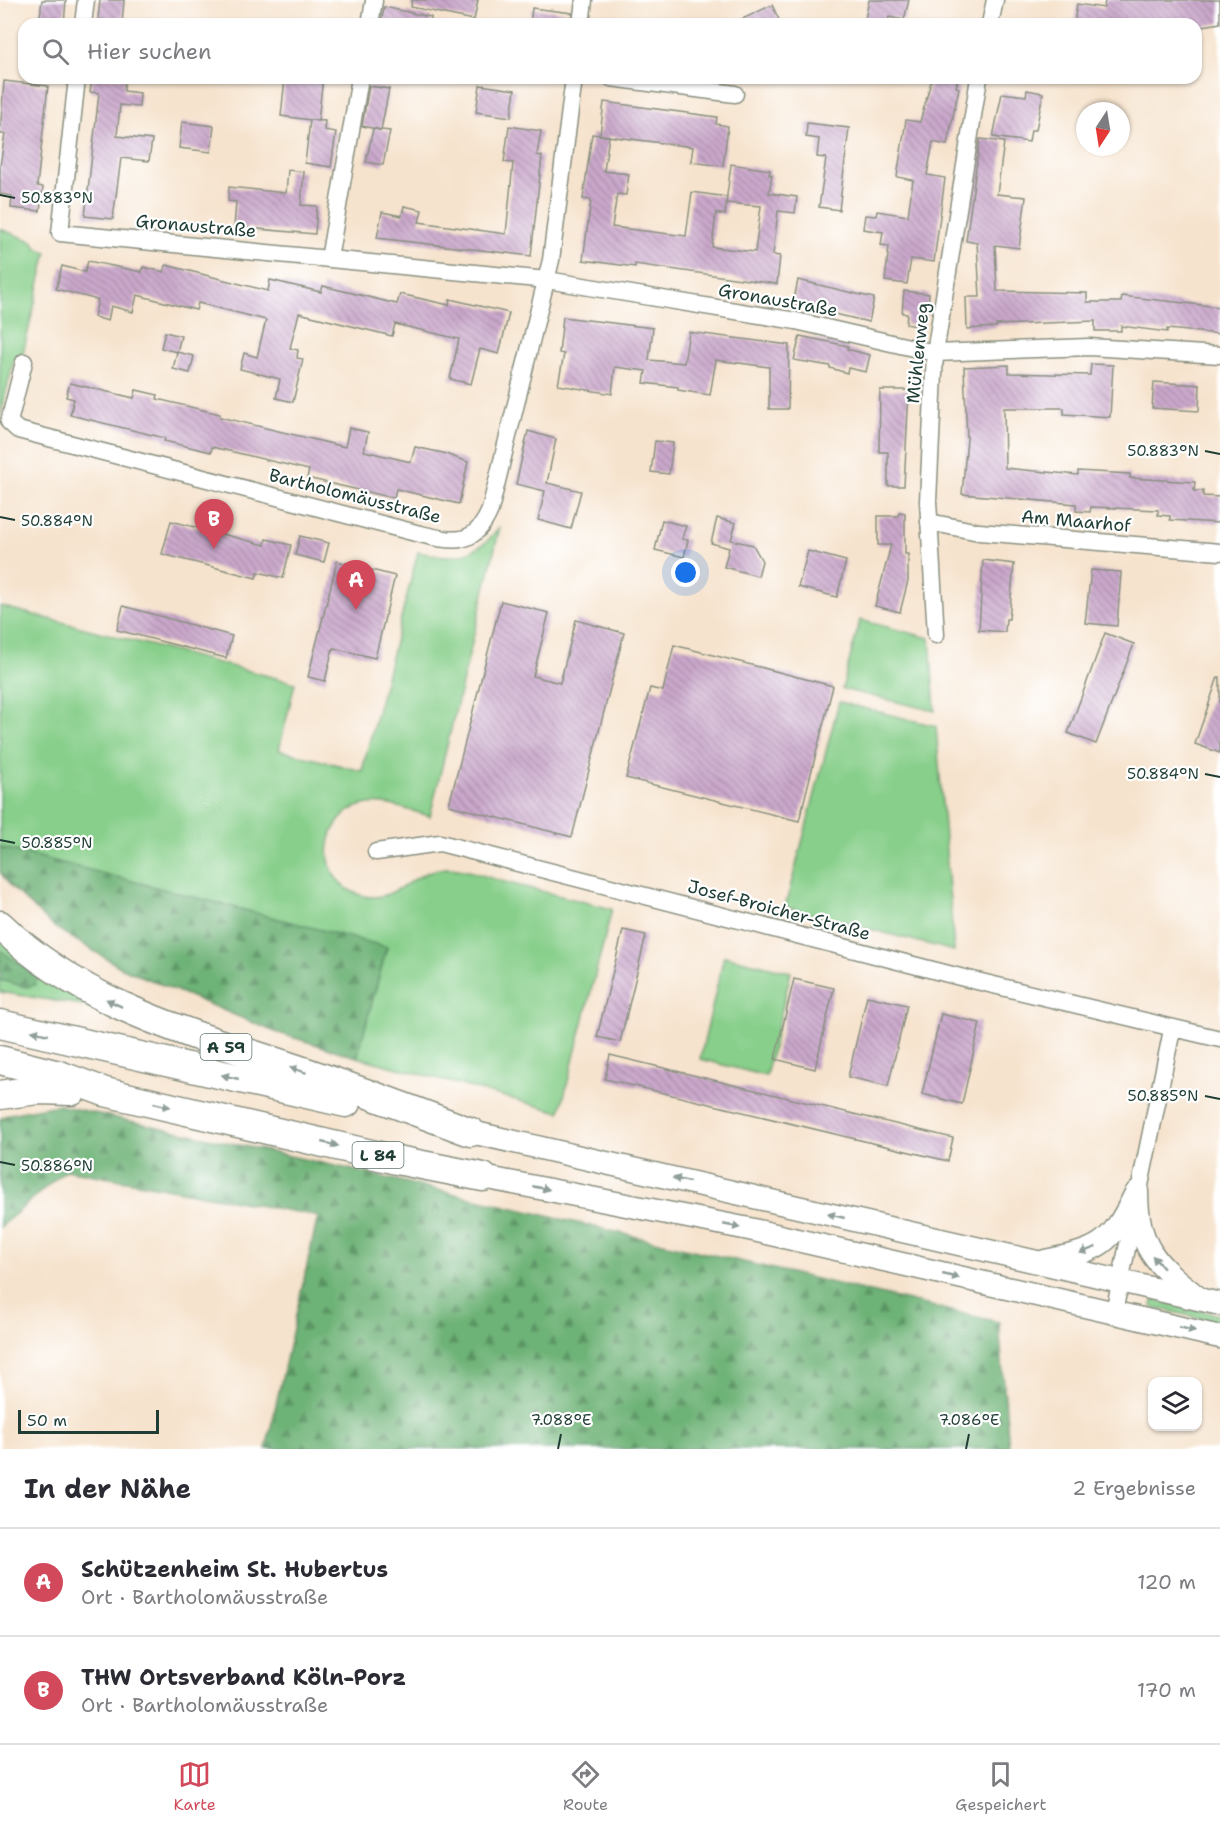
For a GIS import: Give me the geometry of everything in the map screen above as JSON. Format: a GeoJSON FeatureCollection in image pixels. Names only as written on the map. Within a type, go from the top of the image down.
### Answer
{"type":"FeatureCollection","features":[{"type":"Feature","properties":{"kind":"highway","name":"A 59"},"geometry":{"type":"LineString","coordinates":[[0,925],[25,948],[64,976],[139,1015],[471,1132]]}},
{"type":"Feature","properties":{"kind":"highway","name":"L 84"},"geometry":{"type":"LineString","coordinates":[[0,1024],[471,1132]]}},
{"type":"Feature","properties":{"kind":"highway","name":"L 84"},"geometry":{"type":"LineString","coordinates":[[0,1060],[59,1075],[105,1092],[397,1160],[483,1177]]}},
{"type":"Feature","properties":{"kind":"highway"},"geometry":{"type":"LineString","coordinates":[[0,1095],[38,1090],[105,1092]]}},
{"type":"Feature","properties":{"kind":"main road","name":"L 84"},"geometry":{"type":"LineString","coordinates":[[471,1132],[1211,1302]]}},
{"type":"Feature","properties":{"kind":"main road","name":"L 84"},"geometry":{"type":"LineString","coordinates":[[483,1177],[749,1229],[1220,1337]]}},
{"type":"Feature","properties":{"kind":"main road"},"geometry":{"type":"LineString","coordinates":[[1038,1262],[1074,1255],[1104,1243],[1114,1233],[1137,1192]]}},
{"type":"Feature","properties":{"kind":"main road"},"geometry":{"type":"LineString","coordinates":[[1137,1192],[1137,1214],[1146,1246],[1169,1275],[1211,1302]]}},
{"type":"Feature","properties":{"kind":"street"},"geometry":{"type":"LineString","coordinates":[[84,18],[86,0]]}},
{"type":"Feature","properties":{"kind":"street"},"geometry":{"type":"LineString","coordinates":[[582,18],[584,0]]}},
{"type":"Feature","properties":{"kind":"street"},"geometry":{"type":"LineString","coordinates":[[991,18],[994,0]]}},
{"type":"Feature","properties":{"kind":"street"},"geometry":{"type":"LineString","coordinates":[[371,18],[374,1]]}},
{"type":"Feature","properties":{"kind":"street","name":"Gronaustraße"},"geometry":{"type":"LineString","coordinates":[[76,84],[60,232],[547,280],[796,321],[935,353],[1089,348],[1220,354]]}},
{"type":"Feature","properties":{"kind":"street"},"geometry":{"type":"LineString","coordinates":[[329,259],[359,84]]}},
{"type":"Feature","properties":{"kind":"street","name":"Bartholomäusstraße"},"geometry":{"type":"LineString","coordinates":[[24,362],[9,422],[18,430],[416,533],[454,540],[477,533],[490,510],[547,280],[573,84]]}},
{"type":"Feature","properties":{"kind":"street"},"geometry":{"type":"LineString","coordinates":[[658,84],[735,94]]}},
{"type":"Feature","properties":{"kind":"street","name":"Mühlenweg"},"geometry":{"type":"LineString","coordinates":[[936,635],[929,522],[935,353],[978,84]]}},
{"type":"Feature","properties":{"kind":"street","name":"Am Maarhof"},"geometry":{"type":"LineString","coordinates":[[929,522],[979,532],[1220,552]]}},
{"type":"Feature","properties":{"kind":"street","name":"Josef-Broicher-Straße"},"geometry":{"type":"LineString","coordinates":[[376,852],[440,843],[1172,1029],[1220,1039]]}},
{"type":"Feature","properties":{"kind":"street"},"geometry":{"type":"LineString","coordinates":[[1114,1312],[1172,1029]]}},
{"type":"Feature","properties":{"kind":"green space"},"geometry":{"type":"Polygon","coordinates":[[[0,229],[32,241],[38,249],[47,252],[23,353],[18,361],[14,360],[0,417],[0,229]]]}},
{"type":"Feature","properties":{"kind":"green space"},"geometry":{"type":"Polygon","coordinates":[[[500,527],[430,816],[379,803],[363,805],[349,811],[332,833],[329,861],[342,885],[355,893],[368,897],[391,893],[434,870],[454,868],[612,909],[560,1112],[357,1057],[387,947],[0,847],[0,606],[295,683],[279,750],[362,771],[418,552],[454,556],[471,552],[489,539],[500,527]]]}},
{"type":"Feature","properties":{"kind":"green space"},"geometry":{"type":"Polygon","coordinates":[[[860,620],[930,638],[935,711],[842,689],[860,620]]]}},
{"type":"Feature","properties":{"kind":"green space"},"geometry":{"type":"Polygon","coordinates":[[[839,702],[936,726],[954,951],[785,907],[839,702]]]}},
{"type":"Feature","properties":{"kind":"green space"},"geometry":{"type":"Polygon","coordinates":[[[0,847],[387,947],[357,1057],[275,1032],[122,968],[54,927],[11,887],[0,872],[0,847]]]}},
{"type":"Feature","properties":{"kind":"green space"},"geometry":{"type":"Polygon","coordinates":[[[0,935],[94,1007],[0,992],[0,980],[27,987],[37,977],[0,950],[0,935]]]}},
{"type":"Feature","properties":{"kind":"green space"},"geometry":{"type":"Polygon","coordinates":[[[0,950],[37,977],[35,985],[27,987],[0,980],[0,950]]]}},
{"type":"Feature","properties":{"kind":"green space"},"geometry":{"type":"Polygon","coordinates":[[[724,956],[791,972],[766,1076],[700,1059],[724,956]]]}},
{"type":"Feature","properties":{"kind":"green space"},"geometry":{"type":"Polygon","coordinates":[[[58,1105],[349,1169],[999,1322],[1009,1449],[266,1449],[318,1216],[66,1170],[0,1227],[0,1119],[9,1114],[58,1105]]]}},
{"type":"Feature","properties":{"kind":"green space"},"geometry":{"type":"Polygon","coordinates":[[[1153,1300],[1220,1315],[1220,1323],[1152,1307],[1153,1300]]]}},
{"type":"Feature","properties":{"kind":"building"},"geometry":{"type":"Polygon","coordinates":[[[42,0],[66,0],[64,18],[40,18],[42,0]]]}},
{"type":"Feature","properties":{"kind":"building"},"geometry":{"type":"Polygon","coordinates":[[[100,0],[124,0],[122,18],[98,18],[100,0]]]}},
{"type":"Feature","properties":{"kind":"building"},"geometry":{"type":"Polygon","coordinates":[[[412,0],[478,0],[474,18],[411,7],[412,0]]]}},
{"type":"Feature","properties":{"kind":"building"},"geometry":{"type":"Polygon","coordinates":[[[869,0],[909,0],[904,18],[865,18],[869,0]]]}},
{"type":"Feature","properties":{"kind":"building"},"geometry":{"type":"Polygon","coordinates":[[[1105,0],[1220,0],[1220,23],[1202,26],[1202,18],[1075,18],[1077,4],[1104,8],[1105,0]]]}},
{"type":"Feature","properties":{"kind":"building"},"geometry":{"type":"Polygon","coordinates":[[[772,5],[778,18],[745,18],[772,5]]]}},
{"type":"Feature","properties":{"kind":"building"},"geometry":{"type":"Polygon","coordinates":[[[384,7],[431,17],[431,18],[382,18],[384,7]]]}},
{"type":"Feature","properties":{"kind":"building"},"geometry":{"type":"Polygon","coordinates":[[[532,8],[572,13],[572,18],[531,18],[532,8]]]}},
{"type":"Feature","properties":{"kind":"building"},"geometry":{"type":"Polygon","coordinates":[[[4,81],[48,86],[37,186],[43,187],[40,211],[11,208],[12,196],[0,194],[0,166],[5,134],[0,134],[4,81]]]}},
{"type":"Feature","properties":{"kind":"building"},"geometry":{"type":"Polygon","coordinates":[[[91,84],[125,84],[124,91],[140,93],[139,107],[120,105],[117,136],[152,140],[149,161],[121,158],[113,219],[85,216],[99,93],[90,92],[91,84]]]}},
{"type":"Feature","properties":{"kind":"building"},"geometry":{"type":"Polygon","coordinates":[[[284,84],[322,84],[318,121],[281,116],[284,84]]]}},
{"type":"Feature","properties":{"kind":"building"},"geometry":{"type":"Polygon","coordinates":[[[930,84],[957,84],[956,87],[959,88],[947,145],[933,142],[927,175],[945,178],[934,262],[911,259],[907,284],[885,281],[889,246],[881,245],[883,232],[863,229],[865,215],[876,216],[877,211],[908,216],[913,180],[897,177],[906,120],[920,122],[930,84]]]}},
{"type":"Feature","properties":{"kind":"building"},"geometry":{"type":"Polygon","coordinates":[[[480,85],[515,90],[511,117],[476,112],[480,85]]]}},
{"type":"Feature","properties":{"kind":"building"},"geometry":{"type":"Polygon","coordinates":[[[369,86],[389,89],[381,130],[362,126],[369,86]]]}},
{"type":"Feature","properties":{"kind":"building"},"geometry":{"type":"Polygon","coordinates":[[[1027,90],[1043,93],[1036,130],[1031,130],[1029,142],[993,137],[1002,93],[1026,96],[1027,90]]]}},
{"type":"Feature","properties":{"kind":"building"},"geometry":{"type":"Polygon","coordinates":[[[604,102],[717,117],[716,124],[728,126],[723,166],[691,162],[693,147],[600,135],[604,102]]]}},
{"type":"Feature","properties":{"kind":"building"},"geometry":{"type":"Polygon","coordinates":[[[310,120],[325,121],[324,130],[336,132],[331,167],[305,163],[310,120]]]}},
{"type":"Feature","properties":{"kind":"building"},"geometry":{"type":"Polygon","coordinates":[[[182,122],[214,126],[211,152],[179,148],[182,122]]]}},
{"type":"Feature","properties":{"kind":"building"},"geometry":{"type":"Polygon","coordinates":[[[807,123],[849,128],[839,210],[819,207],[826,158],[817,157],[819,139],[806,137],[807,123]]]}},
{"type":"Feature","properties":{"kind":"building"},"geometry":{"type":"Polygon","coordinates":[[[509,126],[541,131],[537,155],[542,156],[531,256],[377,238],[382,212],[402,216],[404,206],[422,210],[419,222],[506,234],[513,163],[504,162],[509,126]]]}},
{"type":"Feature","properties":{"kind":"building"},"geometry":{"type":"Polygon","coordinates":[[[373,129],[390,131],[383,165],[366,162],[373,129]]]}},
{"type":"Feature","properties":{"kind":"building"},"geometry":{"type":"Polygon","coordinates":[[[592,134],[609,136],[604,171],[629,174],[626,195],[617,194],[612,227],[686,236],[692,192],[727,197],[731,164],[770,170],[769,175],[772,175],[769,193],[797,197],[795,213],[778,211],[773,255],[780,256],[777,284],[635,264],[635,267],[583,260],[591,200],[583,199],[592,134]],[[726,203],[725,215],[716,213],[712,247],[755,252],[761,206],[726,203]]]}},
{"type":"Feature","properties":{"kind":"building"},"geometry":{"type":"Polygon","coordinates":[[[980,139],[1004,142],[997,194],[1026,197],[1019,248],[995,245],[997,291],[1087,293],[1087,302],[1121,302],[1122,296],[1220,307],[1220,334],[1167,329],[1167,332],[1121,326],[1121,331],[1095,331],[1095,321],[996,325],[996,327],[967,329],[966,297],[980,297],[977,243],[966,241],[980,139]]]}},
{"type":"Feature","properties":{"kind":"building"},"geometry":{"type":"Polygon","coordinates":[[[288,170],[304,172],[301,205],[317,206],[315,234],[234,227],[236,202],[228,201],[229,187],[286,193],[288,170]]]}},
{"type":"Feature","properties":{"kind":"building"},"geometry":{"type":"Polygon","coordinates":[[[88,261],[142,272],[143,267],[164,272],[166,265],[268,291],[270,280],[321,292],[323,286],[397,304],[400,294],[449,305],[450,299],[509,313],[499,354],[480,349],[471,384],[450,379],[459,339],[395,324],[392,336],[299,313],[290,348],[298,350],[297,358],[303,359],[293,402],[276,398],[280,379],[240,369],[244,353],[257,357],[266,320],[198,303],[196,310],[137,295],[133,312],[111,306],[108,321],[94,317],[98,300],[56,289],[62,266],[85,272],[88,261]]]}},
{"type":"Feature","properties":{"kind":"building"},"geometry":{"type":"Polygon","coordinates":[[[798,280],[874,298],[869,322],[793,304],[798,280]]]}},
{"type":"Feature","properties":{"kind":"building"},"geometry":{"type":"Polygon","coordinates":[[[904,291],[929,294],[927,316],[922,316],[921,327],[906,324],[907,314],[902,313],[904,291]]]}},
{"type":"Feature","properties":{"kind":"building"},"geometry":{"type":"Polygon","coordinates":[[[563,317],[653,328],[649,360],[684,363],[689,332],[789,345],[788,409],[769,409],[769,367],[716,360],[710,395],[678,390],[678,387],[644,383],[646,371],[615,367],[612,394],[558,385],[564,354],[559,353],[563,317]]]}},
{"type":"Feature","properties":{"kind":"building"},"geometry":{"type":"Polygon","coordinates":[[[165,332],[181,336],[177,352],[161,348],[165,332]]]}},
{"type":"Feature","properties":{"kind":"building"},"geometry":{"type":"Polygon","coordinates":[[[800,336],[848,346],[847,349],[870,355],[866,372],[848,368],[847,373],[830,368],[830,366],[794,360],[800,336]]]}},
{"type":"Feature","properties":{"kind":"building"},"geometry":{"type":"Polygon","coordinates":[[[177,352],[194,356],[190,373],[173,369],[177,352]]]}},
{"type":"Feature","properties":{"kind":"building"},"geometry":{"type":"Polygon","coordinates":[[[1091,364],[1113,365],[1110,417],[1064,414],[1064,408],[1004,408],[1005,468],[1078,475],[1078,471],[1130,474],[1130,478],[1195,482],[1194,491],[1203,491],[1203,496],[1220,497],[1220,523],[1170,520],[1170,516],[1158,515],[1158,510],[1091,507],[1090,512],[1076,511],[1076,504],[962,494],[967,439],[964,367],[1009,365],[1009,373],[1090,375],[1091,364]]]}},
{"type":"Feature","properties":{"kind":"building"},"geometry":{"type":"Polygon","coordinates":[[[1154,382],[1200,385],[1199,411],[1152,408],[1154,382]]]}},
{"type":"Feature","properties":{"kind":"building"},"geometry":{"type":"Polygon","coordinates":[[[70,383],[134,398],[136,390],[158,395],[157,399],[220,414],[220,417],[345,447],[349,428],[368,432],[364,451],[411,462],[415,447],[443,453],[468,462],[459,504],[396,489],[394,498],[337,485],[307,478],[309,470],[212,447],[211,452],[164,441],[165,438],[70,415],[74,399],[66,397],[70,383]]]}},
{"type":"Feature","properties":{"kind":"building"},"geometry":{"type":"Polygon","coordinates":[[[880,390],[909,390],[904,486],[888,486],[888,452],[879,452],[880,390]]]}},
{"type":"Feature","properties":{"kind":"building"},"geometry":{"type":"Polygon","coordinates":[[[528,431],[556,439],[547,483],[581,491],[571,529],[538,520],[545,491],[516,484],[528,431]]]}},
{"type":"Feature","properties":{"kind":"building"},"geometry":{"type":"Polygon","coordinates":[[[655,441],[673,443],[669,474],[651,472],[655,441]]]}},
{"type":"Feature","properties":{"kind":"building"},"geometry":{"type":"Polygon","coordinates":[[[899,512],[905,513],[905,554],[908,554],[908,581],[900,612],[875,606],[891,545],[878,545],[878,516],[898,516],[899,512]]]}},
{"type":"Feature","properties":{"kind":"building"},"geometry":{"type":"Polygon","coordinates":[[[717,518],[736,523],[731,540],[753,545],[762,561],[758,576],[724,567],[729,548],[711,543],[717,518]]]}},
{"type":"Feature","properties":{"kind":"building"},"geometry":{"type":"Polygon","coordinates":[[[662,520],[686,526],[682,539],[688,540],[684,557],[655,550],[662,520]]]}},
{"type":"Feature","properties":{"kind":"building"},"geometry":{"type":"Polygon","coordinates":[[[171,521],[265,545],[266,539],[291,545],[283,578],[258,572],[256,578],[162,554],[171,521]]]}},
{"type":"Feature","properties":{"kind":"building"},"geometry":{"type":"Polygon","coordinates":[[[300,536],[329,543],[324,562],[295,555],[300,536]]]}},
{"type":"Feature","properties":{"kind":"building"},"geometry":{"type":"Polygon","coordinates":[[[808,551],[846,561],[837,597],[798,587],[808,551]]]}},
{"type":"Feature","properties":{"kind":"building"},"geometry":{"type":"Polygon","coordinates":[[[983,560],[1014,564],[1009,619],[1006,619],[1005,632],[979,630],[983,560]]]}},
{"type":"Feature","properties":{"kind":"building"},"geometry":{"type":"Polygon","coordinates":[[[337,561],[395,576],[375,658],[333,648],[325,681],[308,677],[337,561]]]}},
{"type":"Feature","properties":{"kind":"building"},"geometry":{"type":"Polygon","coordinates":[[[1091,570],[1121,572],[1117,626],[1085,623],[1091,570]]]}},
{"type":"Feature","properties":{"kind":"building"},"geometry":{"type":"Polygon","coordinates":[[[501,601],[549,613],[533,676],[560,683],[576,620],[624,633],[572,837],[449,805],[501,601]]]}},
{"type":"Feature","properties":{"kind":"building"},"geometry":{"type":"Polygon","coordinates":[[[123,606],[232,636],[226,658],[117,630],[123,606]]]}},
{"type":"Feature","properties":{"kind":"building"},"geometry":{"type":"Polygon","coordinates":[[[1105,633],[1134,644],[1096,744],[1068,733],[1105,633]]]}},
{"type":"Feature","properties":{"kind":"building"},"geometry":{"type":"Polygon","coordinates":[[[674,645],[833,686],[799,821],[626,778],[650,688],[663,691],[674,645]]]}},
{"type":"Feature","properties":{"kind":"building"},"geometry":{"type":"Polygon","coordinates":[[[1218,677],[1220,677],[1220,753],[1195,744],[1218,677]]]}},
{"type":"Feature","properties":{"kind":"building"},"geometry":{"type":"Polygon","coordinates":[[[623,930],[646,935],[620,1042],[597,1037],[623,930]]]}},
{"type":"Feature","properties":{"kind":"building"},"geometry":{"type":"Polygon","coordinates":[[[794,979],[834,988],[815,1069],[775,1059],[794,979]]]}},
{"type":"Feature","properties":{"kind":"building"},"geometry":{"type":"Polygon","coordinates":[[[867,996],[907,1005],[888,1086],[848,1077],[867,996]]]}},
{"type":"Feature","properties":{"kind":"building"},"geometry":{"type":"Polygon","coordinates":[[[941,1014],[980,1023],[962,1104],[922,1094],[941,1014]]]}},
{"type":"Feature","properties":{"kind":"building"},"geometry":{"type":"Polygon","coordinates":[[[610,1055],[953,1138],[948,1161],[605,1079],[610,1055]]]}},
{"type":"Feature","properties":{"kind":"place","name":"THW Ortsverband Köln-Porz"},"geometry":{"type":"Point","coordinates":[214,549]}},
{"type":"Feature","properties":{"kind":"place","name":"Schützenheim St. Hubertus"},"geometry":{"type":"Point","coordinates":[356,610]}}]}
